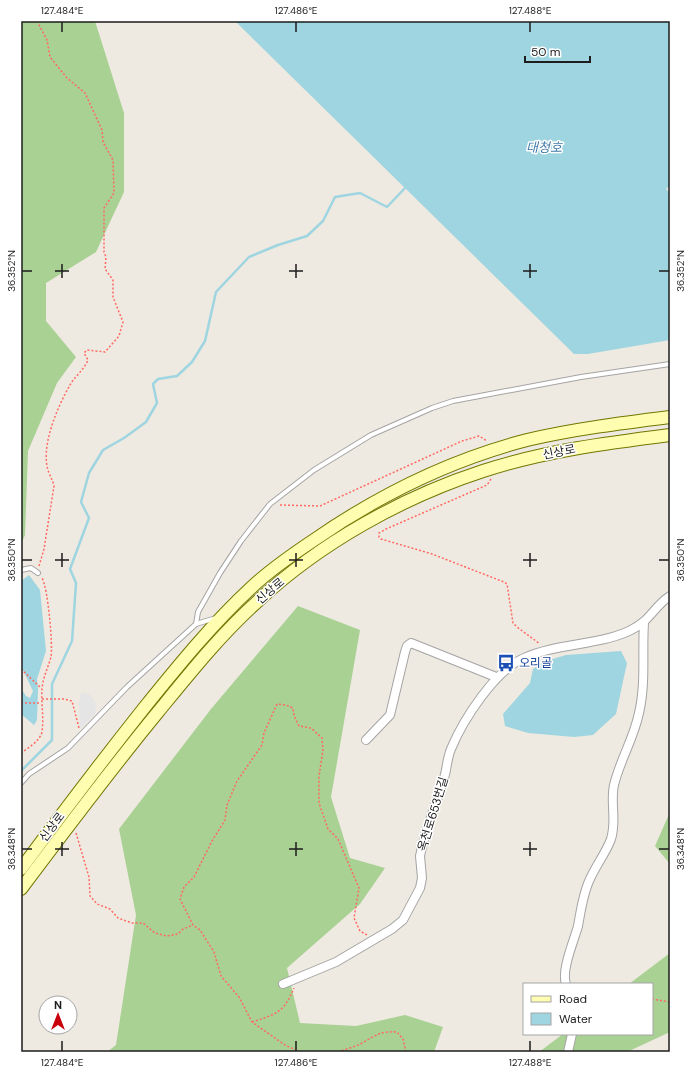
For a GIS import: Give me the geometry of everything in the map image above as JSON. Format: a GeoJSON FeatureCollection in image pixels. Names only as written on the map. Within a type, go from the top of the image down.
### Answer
{"type":"FeatureCollection","features":[{"type":"Feature","properties":{"kind":"street","name":"신상로"},"geometry":{"type":"LineString","coordinates":[[21,869],[101,762],[183,659],[222,616],[252,587],[284,560],[373,501],[420,478],[479,456],[527,440],[572,431],[670,417]]}},
{"type":"Feature","properties":{"kind":"street","name":"신상로"},"geometry":{"type":"LineString","coordinates":[[21,889],[98,784],[192,671],[225,633],[259,600],[292,572],[379,515],[425,493],[530,458],[596,444],[670,435]]}},
{"type":"Feature","properties":{"kind":"street","name":"옥천로653번길"},"geometry":{"type":"LineString","coordinates":[[283,984],[336,962],[392,929],[403,920],[420,888],[422,878],[420,856],[445,776],[450,750],[472,712],[496,677],[522,658],[545,650],[601,640],[629,631],[644,623],[664,600],[670,596]]}},
{"type":"Feature","properties":{"kind":"street"},"geometry":{"type":"LineString","coordinates":[[566,983],[564,978],[567,964],[574,942],[586,889],[611,839],[614,818],[612,797],[614,786],[634,736],[639,714],[644,672],[642,646],[644,623]]}},
{"type":"Feature","properties":{"kind":"street"},"geometry":{"type":"LineString","coordinates":[[366,740],[390,715],[405,652],[407,646],[411,643],[496,677]]}},
{"type":"Feature","properties":{"kind":"street"},"geometry":{"type":"LineString","coordinates":[[568,1052],[572,1035]]}},
{"type":"Feature","properties":{"kind":"lane"},"geometry":{"type":"LineString","coordinates":[[196,624],[198,612],[220,573],[241,541],[270,504],[314,470],[371,435],[432,408],[453,401],[670,364]]}},
{"type":"Feature","properties":{"kind":"lane"},"geometry":{"type":"LineString","coordinates":[[21,570],[31,568],[38,573]]}},
{"type":"Feature","properties":{"kind":"lane"},"geometry":{"type":"LineString","coordinates":[[21,783],[29,774],[68,748],[127,687],[196,624],[222,616]]}},
{"type":"Feature","properties":{"kind":"path"},"geometry":{"type":"LineString","coordinates":[[21,753],[37,741],[42,733],[42,708],[40,703],[52,648],[44,581],[38,573],[54,486],[48,467],[47,448],[49,433],[71,384],[85,367],[88,360],[84,353],[87,350],[105,352],[119,336],[122,322],[113,297],[113,280],[105,269],[106,257],[104,252],[104,208],[114,193],[113,160],[104,142],[102,130],[85,93],[67,78],[50,57],[48,40],[37,21]]}},
{"type":"Feature","properties":{"kind":"path"},"geometry":{"type":"LineString","coordinates":[[281,505],[320,506],[462,441],[479,436],[489,442]]}},
{"type":"Feature","properties":{"kind":"path"},"geometry":{"type":"LineString","coordinates":[[488,473],[486,485],[386,529],[379,533],[378,537],[432,554],[504,582],[507,584],[513,623],[539,642]]}},
{"type":"Feature","properties":{"kind":"path"},"geometry":{"type":"LineString","coordinates":[[21,669],[42,689]]}},
{"type":"Feature","properties":{"kind":"path"},"geometry":{"type":"LineString","coordinates":[[42,699],[64,699],[72,701],[79,728]]}},
{"type":"Feature","properties":{"kind":"path"},"geometry":{"type":"LineString","coordinates":[[21,703],[40,703]]}},
{"type":"Feature","properties":{"kind":"path"},"geometry":{"type":"LineString","coordinates":[[300,1052],[285,1045],[252,1022],[239,997],[221,976],[214,952],[200,930],[192,926],[184,911],[180,899],[184,887],[194,877],[212,841],[225,820],[227,805],[237,781],[262,745],[264,733],[277,704],[286,704],[293,708],[294,716],[299,726],[311,728],[322,738],[323,750],[319,776],[319,803],[328,829],[338,839],[359,888],[354,918],[360,931],[376,938]]}},
{"type":"Feature","properties":{"kind":"path"},"geometry":{"type":"LineString","coordinates":[[70,822],[75,831],[89,877],[90,896],[97,904],[110,909],[118,918],[132,923],[143,923],[155,933],[167,936],[178,934],[183,929],[192,926]]}},
{"type":"Feature","properties":{"kind":"path"},"geometry":{"type":"LineString","coordinates":[[252,1022],[278,1014],[287,1004],[296,983],[307,974]]}},
{"type":"Feature","properties":{"kind":"path"},"geometry":{"type":"LineString","coordinates":[[653,999],[670,1002]]}},
{"type":"Feature","properties":{"kind":"path"},"geometry":{"type":"LineString","coordinates":[[338,1052],[362,1044],[371,1036],[383,1032],[397,1032],[403,1039],[406,1052]]}},
{"type":"Feature","properties":{"kind":"green space"},"geometry":{"type":"Polygon","coordinates":[[[21,21],[95,21],[124,113],[124,192],[96,252],[46,283],[46,321],[76,357],[57,383],[28,451],[25,535],[21,544],[21,21]]]}},
{"type":"Feature","properties":{"kind":"green space"},"geometry":{"type":"Polygon","coordinates":[[[298,606],[360,630],[331,797],[350,858],[385,868],[360,904],[287,968],[300,1023],[356,1026],[405,1015],[443,1027],[434,1052],[107,1052],[116,1045],[136,915],[119,829],[211,709],[298,606]]]}},
{"type":"Feature","properties":{"kind":"green space"},"geometry":{"type":"Polygon","coordinates":[[[670,812],[670,864],[655,846],[670,812]]]}},
{"type":"Feature","properties":{"kind":"green space"},"geometry":{"type":"Polygon","coordinates":[[[670,953],[670,1032],[627,1052],[539,1052],[562,1035],[653,1035],[653,983],[630,983],[670,953]]]}},
{"type":"Feature","properties":{"kind":"shaded area"},"geometry":{"type":"Polygon","coordinates":[[[81,693],[89,694],[95,701],[96,713],[80,729],[79,704],[81,693]]]}},
{"type":"Feature","properties":{"kind":"water","name":"대청호"},"geometry":{"type":"Polygon","coordinates":[[[235,21],[670,21],[670,187],[666,188],[670,195],[670,340],[588,354],[574,354],[235,21]]]}},
{"type":"Feature","properties":{"kind":"water"},"geometry":{"type":"Polygon","coordinates":[[[29,575],[40,590],[46,651],[37,679],[37,720],[34,725],[21,714],[21,688],[26,696],[30,698],[33,691],[21,666],[21,581],[29,575]]]}},
{"type":"Feature","properties":{"kind":"water"},"geometry":{"type":"Polygon","coordinates":[[[621,651],[627,663],[616,714],[593,735],[574,737],[528,733],[505,726],[503,714],[530,683],[533,669],[543,662],[566,655],[621,651]]]}},
{"type":"Feature","properties":{"kind":"waterway"},"geometry":{"type":"LineString","coordinates":[[21,771],[52,740],[52,684],[72,641],[76,583],[70,569],[89,518],[81,502],[89,473],[103,450],[124,438],[146,422],[157,403],[153,384],[158,379],[177,376],[192,362],[205,341],[216,292],[249,257],[278,245],[307,236],[323,221],[335,197],[360,193],[387,207],[405,188]]}},
{"type":"Feature","properties":{"kind":"place","name":"오리골"},"geometry":{"type":"Point","coordinates":[506,663]}}]}
